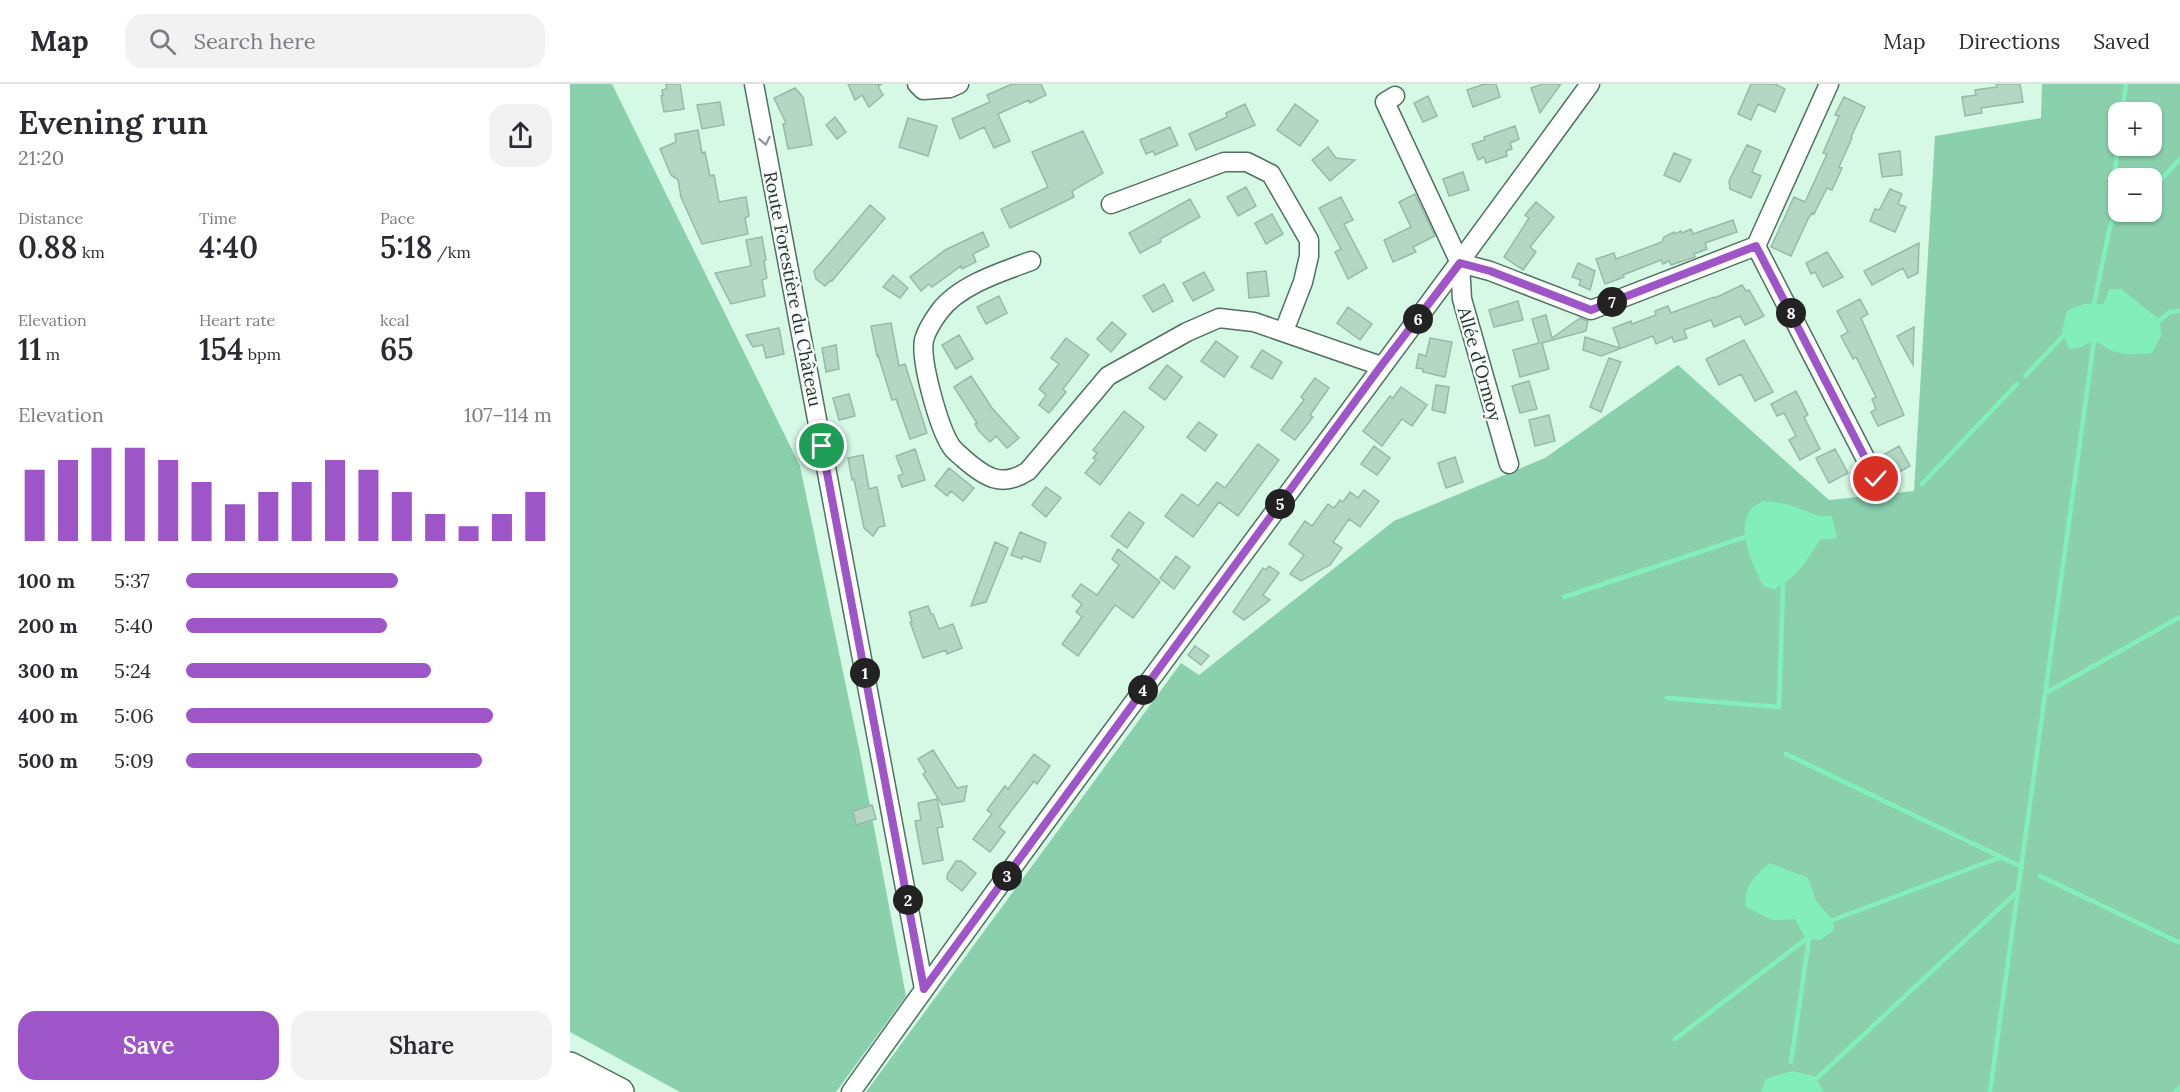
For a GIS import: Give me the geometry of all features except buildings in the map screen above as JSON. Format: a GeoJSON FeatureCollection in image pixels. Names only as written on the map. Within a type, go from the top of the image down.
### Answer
{"type":"FeatureCollection","features":[{"type":"Feature","properties":{"kind":"main road"},"geometry":{"type":"LineString","coordinates":[[570,1066],[620,1092]]}},
{"type":"Feature","properties":{"kind":"main road"},"geometry":{"type":"LineString","coordinates":[[570,1087],[579,1092]]}},
{"type":"Feature","properties":{"kind":"street","name":"Route Forestière du Château"},"geometry":{"type":"LineString","coordinates":[[754,84],[924,989]]}},
{"type":"Feature","properties":{"kind":"street"},"geometry":{"type":"LineString","coordinates":[[917,84],[923,90],[950,88],[959,84]]}},
{"type":"Feature","properties":{"kind":"street"},"geometry":{"type":"LineString","coordinates":[[851,1092],[924,989],[1590,84]]}},
{"type":"Feature","properties":{"kind":"street"},"geometry":{"type":"LineString","coordinates":[[1395,96],[1384,102],[1460,263],[1490,271],[1591,310],[1756,246],[1829,84]]}},
{"type":"Feature","properties":{"kind":"street"},"geometry":{"type":"LineString","coordinates":[[1112,204],[1224,162],[1247,162],[1271,174],[1309,240],[1309,256],[1302,282],[1284,331]]}},
{"type":"Feature","properties":{"kind":"street"},"geometry":{"type":"LineString","coordinates":[[1756,246],[1876,479]]}},
{"type":"Feature","properties":{"kind":"street"},"geometry":{"type":"LineString","coordinates":[[1031,261],[980,281],[956,297],[940,311],[924,340],[925,369],[951,447],[974,468],[996,480],[1016,480],[1028,471],[1108,376],[1187,332],[1219,318],[1254,322],[1381,366]]}},
{"type":"Feature","properties":{"kind":"street","name":"Allée d'Ormoy"},"geometry":{"type":"LineString","coordinates":[[1460,263],[1462,299],[1509,464]]}},
{"type":"Feature","properties":{"kind":"shaded area"},"geometry":{"type":"Polygon","coordinates":[[[570,84],[612,84],[800,466],[861,758],[906,996],[836,1092],[680,1092],[570,1032],[570,84]]]}},
{"type":"Feature","properties":{"kind":"shaded area"},"geometry":{"type":"Polygon","coordinates":[[[2042,84],[2180,84],[2180,1092],[866,1092],[1181,663],[1199,675],[1394,521],[1545,458],[1678,365],[1829,500],[1914,491],[1935,136],[2041,118],[2042,84]]]}},
{"type":"Feature","properties":{"kind":"shaded area"},"geometry":{"type":"Polygon","coordinates":[[[2110,289],[2121,289],[2160,320],[2161,336],[2152,353],[2129,354],[2112,351],[2094,341],[2079,348],[2069,349],[2062,331],[2067,311],[2084,304],[2103,304],[2110,289]]]}},
{"type":"Feature","properties":{"kind":"shaded area"},"geometry":{"type":"Polygon","coordinates":[[[1764,501],[1787,504],[1819,516],[1832,516],[1837,538],[1820,540],[1795,574],[1774,589],[1764,587],[1749,553],[1746,540],[1747,517],[1753,508],[1764,501]]]}},
{"type":"Feature","properties":{"kind":"shaded area"},"geometry":{"type":"Polygon","coordinates":[[[1770,863],[1808,878],[1816,901],[1833,920],[1834,930],[1821,940],[1806,939],[1795,919],[1772,920],[1746,907],[1748,887],[1770,863]]]}},
{"type":"Feature","properties":{"kind":"shaded area"},"geometry":{"type":"Polygon","coordinates":[[[1792,1071],[1814,1076],[1824,1092],[1761,1092],[1766,1079],[1792,1071]]]}},
{"type":"Feature","properties":{"kind":"waterway"},"geometry":{"type":"LineString","coordinates":[[2123,102],[2126,84]]}},
{"type":"Feature","properties":{"kind":"waterway"},"geometry":{"type":"LineString","coordinates":[[2094,304],[2115,211],[2113,186],[2117,156]]}},
{"type":"Feature","properties":{"kind":"waterway"},"geometry":{"type":"LineString","coordinates":[[2162,178],[2180,159]]}},
{"type":"Feature","properties":{"kind":"waterway"},"geometry":{"type":"LineString","coordinates":[[2160,320],[2170,312],[2180,311]]}},
{"type":"Feature","properties":{"kind":"waterway"},"geometry":{"type":"LineString","coordinates":[[2025,376],[2064,335]]}},
{"type":"Feature","properties":{"kind":"waterway"},"geometry":{"type":"LineString","coordinates":[[1990,1092],[2094,341]]}},
{"type":"Feature","properties":{"kind":"waterway"},"geometry":{"type":"LineString","coordinates":[[1922,484],[2017,384]]}},
{"type":"Feature","properties":{"kind":"waterway"},"geometry":{"type":"LineString","coordinates":[[1564,597],[1745,537]]}},
{"type":"Feature","properties":{"kind":"waterway"},"geometry":{"type":"LineString","coordinates":[[1667,698],[1779,707],[1783,585]]}},
{"type":"Feature","properties":{"kind":"waterway"},"geometry":{"type":"LineString","coordinates":[[2046,693],[2180,617]]}},
{"type":"Feature","properties":{"kind":"waterway"},"geometry":{"type":"LineString","coordinates":[[1786,754],[2001,857]]}},
{"type":"Feature","properties":{"kind":"waterway"},"geometry":{"type":"LineString","coordinates":[[1833,920],[2001,857],[2022,867]]}},
{"type":"Feature","properties":{"kind":"waterway"},"geometry":{"type":"LineString","coordinates":[[2040,876],[2180,943]]}},
{"type":"Feature","properties":{"kind":"waterway"},"geometry":{"type":"LineString","coordinates":[[1816,1079],[2018,891]]}},
{"type":"Feature","properties":{"kind":"waterway"},"geometry":{"type":"LineString","coordinates":[[1675,1039],[1806,939]]}},
{"type":"Feature","properties":{"kind":"waterway"},"geometry":{"type":"LineString","coordinates":[[1791,1062],[1809,939]]}},
{"type":"Feature","properties":{"kind":"waterway"},"geometry":{"type":"LineString","coordinates":[[2175,1092],[2180,1087]]}},
{"type":"Feature","properties":{"kind":"route"},"geometry":{"type":"LineString","coordinates":[[822,446],[924,989],[1381,366],[1460,263],[1490,271],[1591,310],[1756,246],[1876,479]]}}]}
